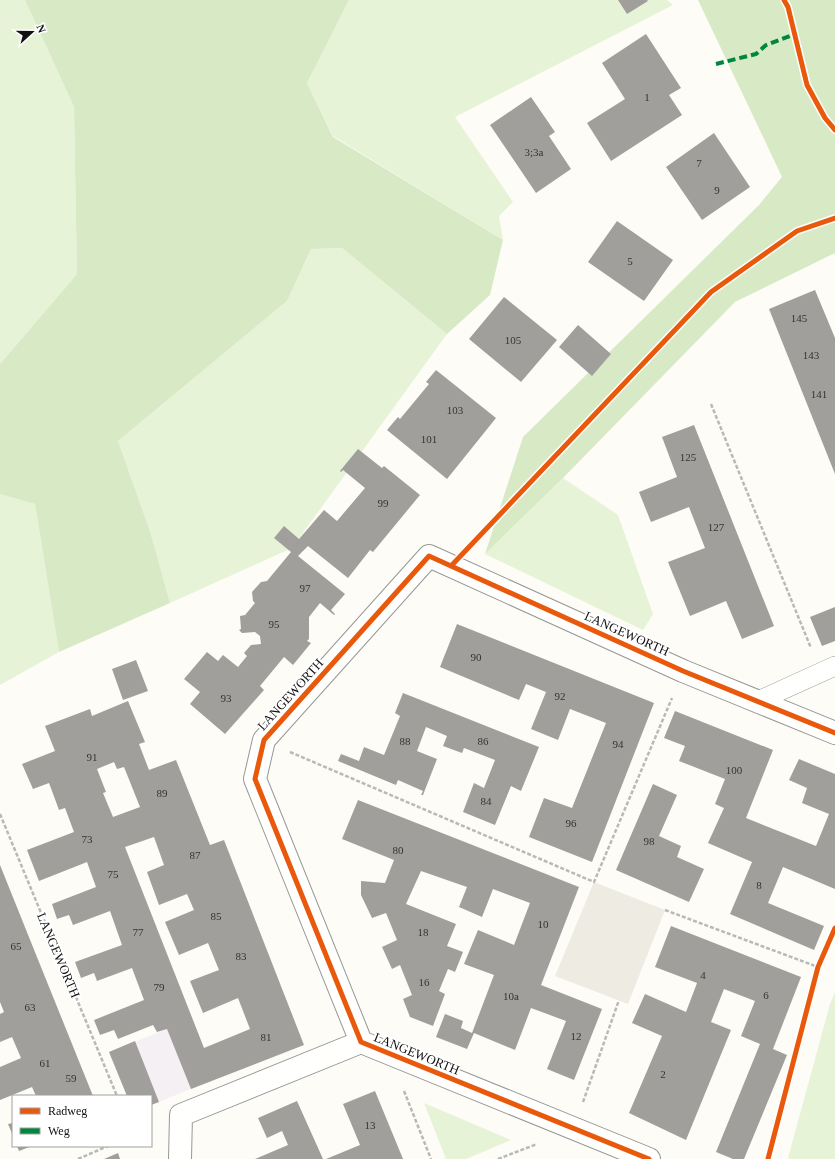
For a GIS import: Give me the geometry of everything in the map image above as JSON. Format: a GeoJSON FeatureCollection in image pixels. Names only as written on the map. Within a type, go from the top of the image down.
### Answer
{"type":"FeatureCollection","features":[{"type":"Feature","properties":{"kind":"street","name":"LANGEWORTH"},"geometry":{"type":"LineString","coordinates":[[360,1042],[255,778],[264,740],[429,556],[683,671],[835,732]]}},
{"type":"Feature","properties":{"kind":"street","name":"LANGEWORTH"},"geometry":{"type":"LineString","coordinates":[[180,1159],[181,1115],[360,1042],[649,1159]]}},
{"type":"Feature","properties":{"kind":"lane"},"geometry":{"type":"LineString","coordinates":[[758,701],[828,669]]}},
{"type":"Feature","properties":{"kind":"path"},"geometry":{"type":"LineString","coordinates":[[711,404],[828,669]]}},
{"type":"Feature","properties":{"kind":"path"},"geometry":{"type":"LineString","coordinates":[[264,740],[594,882],[683,671]]}},
{"type":"Feature","properties":{"kind":"path"},"geometry":{"type":"LineString","coordinates":[[665,910],[818,967]]}},
{"type":"Feature","properties":{"kind":"path"},"geometry":{"type":"LineString","coordinates":[[574,1129],[619,1000]]}},
{"type":"Feature","properties":{"kind":"path"},"geometry":{"type":"LineString","coordinates":[[78,1159],[106,1147]]}},
{"type":"Feature","properties":{"kind":"shaded area"},"geometry":{"type":"Polygon","coordinates":[[[594,882],[665,910],[628,1004],[555,976],[594,882]]]}},
{"type":"Feature","properties":{"kind":"shaded area"},"geometry":{"type":"Polygon","coordinates":[[[192,1019],[216,1079],[152,1105],[152,1095],[127,1095],[109,1052],[192,1019]]]}},
{"type":"Feature","properties":{"kind":"green space"},"geometry":{"type":"Polygon","coordinates":[[[0,0],[25,0],[74,107],[77,274],[0,364],[0,0]]]}},
{"type":"Feature","properties":{"kind":"green space"},"geometry":{"type":"Polygon","coordinates":[[[25,0],[349,0],[307,83],[333,137],[503,240],[490,295],[447,334],[342,248],[311,249],[287,301],[118,441],[150,531],[170,603],[59,652],[35,504],[0,494],[0,364],[77,274],[74,107],[25,0]]]}},
{"type":"Feature","properties":{"kind":"green space"},"geometry":{"type":"Polygon","coordinates":[[[349,0],[667,0],[673,5],[455,117],[513,202],[499,216],[503,240],[333,136],[307,83],[349,0]]]}},
{"type":"Feature","properties":{"kind":"green space"},"geometry":{"type":"Polygon","coordinates":[[[698,0],[835,0],[835,253],[735,302],[563,478],[485,554],[523,437],[759,205],[782,177],[698,0]]]}},
{"type":"Feature","properties":{"kind":"green space"},"geometry":{"type":"Polygon","coordinates":[[[342,248],[447,334],[292,548],[170,603],[150,531],[118,441],[287,301],[311,249],[342,248]]]}},
{"type":"Feature","properties":{"kind":"green space"},"geometry":{"type":"Polygon","coordinates":[[[563,478],[618,515],[653,614],[643,630],[485,554],[563,478]]]}},
{"type":"Feature","properties":{"kind":"green space"},"geometry":{"type":"Polygon","coordinates":[[[0,494],[35,504],[59,652],[0,685],[0,494]]]}},
{"type":"Feature","properties":{"kind":"green space"},"geometry":{"type":"Polygon","coordinates":[[[835,992],[835,1159],[790,1159],[788,1158],[830,1004],[835,992]]]}},
{"type":"Feature","properties":{"kind":"green space"},"geometry":{"type":"Polygon","coordinates":[[[424,1103],[511,1140],[466,1159],[446,1159],[424,1103]]]}},
{"type":"Feature","properties":{"kind":"building"},"geometry":{"type":"Polygon","coordinates":[[[618,0],[647,0],[648,1],[627,14],[618,0]]]}},
{"type":"Feature","properties":{"kind":"building"},"geometry":{"type":"Polygon","coordinates":[[[646,34],[681,88],[669,95],[682,115],[611,161],[587,123],[625,99],[602,63],[646,34]]]}},
{"type":"Feature","properties":{"kind":"building"},"geometry":{"type":"Polygon","coordinates":[[[531,97],[555,132],[549,136],[571,169],[536,193],[490,125],[531,97]]]}},
{"type":"Feature","properties":{"kind":"building"},"geometry":{"type":"Polygon","coordinates":[[[714,133],[750,187],[702,220],[666,167],[714,133]]]}},
{"type":"Feature","properties":{"kind":"building"},"geometry":{"type":"Polygon","coordinates":[[[617,221],[673,260],[644,301],[588,262],[617,221]]]}},
{"type":"Feature","properties":{"kind":"building"},"geometry":{"type":"Polygon","coordinates":[[[815,290],[835,338],[835,474],[769,309],[815,290]]]}},
{"type":"Feature","properties":{"kind":"building"},"geometry":{"type":"Polygon","coordinates":[[[504,297],[557,340],[521,382],[469,339],[504,297]]]}},
{"type":"Feature","properties":{"kind":"building"},"geometry":{"type":"Polygon","coordinates":[[[578,325],[611,354],[592,376],[559,347],[578,325]]]}},
{"type":"Feature","properties":{"kind":"building"},"geometry":{"type":"Polygon","coordinates":[[[436,370],[496,418],[447,479],[387,430],[398,417],[400,419],[429,384],[426,382],[436,370]]]}},
{"type":"Feature","properties":{"kind":"building"},"geometry":{"type":"Polygon","coordinates":[[[694,425],[774,626],[742,639],[726,601],[690,616],[668,562],[705,548],[689,507],[651,522],[639,492],[677,477],[662,437],[694,425]]]}},
{"type":"Feature","properties":{"kind":"building"},"geometry":{"type":"Polygon","coordinates":[[[358,449],[382,468],[384,466],[420,495],[373,552],[370,550],[348,578],[308,546],[298,556],[345,594],[331,610],[335,614],[334,615],[320,603],[309,617],[309,639],[307,641],[311,643],[293,665],[284,657],[260,686],[264,690],[225,734],[190,704],[200,692],[184,679],[207,652],[218,661],[223,655],[238,667],[247,656],[244,653],[251,645],[261,644],[260,636],[255,632],[242,633],[239,630],[241,629],[240,616],[245,615],[255,603],[253,601],[252,592],[261,582],[267,581],[291,552],[274,538],[284,526],[299,539],[324,510],[337,521],[365,488],[343,470],[341,472],[340,471],[358,449]]]}},
{"type":"Feature","properties":{"kind":"building"},"geometry":{"type":"Polygon","coordinates":[[[835,607],[835,641],[822,646],[810,617],[835,607]]]}},
{"type":"Feature","properties":{"kind":"building"},"geometry":{"type":"Polygon","coordinates":[[[457,624],[654,703],[592,862],[529,837],[544,798],[572,808],[606,723],[570,709],[558,740],[531,729],[546,692],[526,684],[519,700],[440,667],[457,624]]]}},
{"type":"Feature","properties":{"kind":"building"},"geometry":{"type":"Polygon","coordinates":[[[136,660],[148,691],[123,700],[112,669],[136,660]]]}},
{"type":"Feature","properties":{"kind":"building"},"geometry":{"type":"Polygon","coordinates":[[[403,693],[539,747],[521,791],[511,786],[495,825],[463,812],[474,783],[484,788],[495,760],[464,748],[462,753],[443,746],[447,736],[426,727],[417,751],[437,759],[423,795],[421,795],[423,791],[398,780],[396,785],[338,761],[341,754],[359,761],[364,747],[384,755],[400,716],[395,713],[403,693]]]}},
{"type":"Feature","properties":{"kind":"building"},"geometry":{"type":"Polygon","coordinates":[[[128,701],[145,742],[139,744],[149,770],[176,760],[210,845],[224,840],[304,1045],[191,1089],[167,1029],[157,1032],[153,1025],[118,1039],[114,1030],[100,1035],[94,1020],[144,1000],[132,968],[97,981],[94,973],[81,978],[75,962],[122,945],[110,911],[73,925],[69,915],[57,919],[52,904],[96,887],[87,862],[39,881],[27,850],[74,832],[65,808],[59,810],[49,783],[33,789],[22,764],[55,751],[45,726],[90,709],[92,716],[128,701]],[[114,762],[97,769],[106,792],[103,793],[113,817],[140,807],[124,767],[117,769],[114,762]],[[154,837],[125,847],[204,1048],[250,1029],[238,998],[203,1013],[190,981],[219,970],[208,943],[179,955],[165,922],[194,910],[187,894],[159,905],[147,872],[164,865],[154,837]]]}},
{"type":"Feature","properties":{"kind":"building"},"geometry":{"type":"Polygon","coordinates":[[[675,711],[773,750],[746,818],[816,846],[829,814],[802,803],[807,788],[789,780],[799,759],[835,774],[835,889],[783,867],[768,903],[824,926],[814,950],[730,914],[752,862],[708,843],[724,808],[715,804],[725,779],[679,761],[685,746],[664,738],[675,711]]]}},
{"type":"Feature","properties":{"kind":"building"},"geometry":{"type":"Polygon","coordinates":[[[653,784],[677,795],[659,836],[681,846],[677,857],[704,869],[689,902],[616,870],[653,784]]]}},
{"type":"Feature","properties":{"kind":"building"},"geometry":{"type":"Polygon","coordinates":[[[358,800],[579,887],[541,985],[602,1009],[574,1080],[547,1069],[566,1021],[531,1008],[515,1050],[474,1033],[467,1049],[436,1037],[445,1014],[463,1021],[461,1028],[472,1033],[494,975],[464,964],[478,930],[514,945],[530,903],[493,889],[482,917],[459,907],[467,887],[421,871],[406,904],[456,924],[447,946],[463,952],[455,972],[448,969],[439,991],[445,994],[433,1026],[410,1017],[403,999],[412,995],[400,965],[392,969],[382,947],[397,940],[386,913],[372,918],[361,895],[361,881],[385,883],[394,860],[342,839],[358,800]]]}},
{"type":"Feature","properties":{"kind":"building"},"geometry":{"type":"Polygon","coordinates":[[[0,865],[93,1095],[36,1095],[32,1087],[0,1100],[0,1067],[21,1058],[12,1037],[0,1042],[0,1014],[4,1012],[0,1002],[0,865]]]}},
{"type":"Feature","properties":{"kind":"building"},"geometry":{"type":"Polygon","coordinates":[[[671,926],[801,977],[773,1049],[787,1055],[744,1159],[733,1159],[716,1152],[760,1044],[741,1036],[755,1001],[724,989],[711,1022],[731,1030],[686,1140],[629,1113],[662,1036],[632,1023],[645,994],[686,1012],[697,983],[655,967],[671,926]]]}},
{"type":"Feature","properties":{"kind":"building"},"geometry":{"type":"Polygon","coordinates":[[[135,1041],[159,1102],[152,1105],[152,1095],[127,1095],[109,1052],[135,1041]]]}},
{"type":"Feature","properties":{"kind":"building"},"geometry":{"type":"Polygon","coordinates":[[[375,1091],[403,1159],[326,1159],[360,1145],[343,1104],[375,1091]]]}},
{"type":"Feature","properties":{"kind":"building"},"geometry":{"type":"Polygon","coordinates":[[[297,1101],[323,1159],[255,1159],[288,1145],[282,1131],[267,1138],[258,1118],[297,1101]]]}},
{"type":"Feature","properties":{"kind":"building"},"geometry":{"type":"Polygon","coordinates":[[[12,1123],[12,1134],[8,1124],[12,1123]]]}},
{"type":"Feature","properties":{"kind":"building"},"geometry":{"type":"Polygon","coordinates":[[[17,1147],[29,1147],[19,1151],[17,1147]]]}},
{"type":"Feature","properties":{"kind":"building"},"geometry":{"type":"Polygon","coordinates":[[[118,1153],[120,1159],[104,1159],[118,1153]]]}},
{"type":"Feature","properties":{"kind":"marked path"},"geometry":{"type":"LineString","coordinates":[[716,64],[756,54],[766,45],[795,34]]}},
{"type":"Feature","properties":{"kind":"cycle path"},"geometry":{"type":"LineString","coordinates":[[784,0],[788,7],[807,85],[825,118],[835,130]]}},
{"type":"Feature","properties":{"kind":"cycle path"},"geometry":{"type":"LineString","coordinates":[[451,566],[711,292],[797,231],[835,218]]}},
{"type":"Feature","properties":{"kind":"cycle path"},"geometry":{"type":"LineString","coordinates":[[649,1159],[361,1042],[255,779],[264,740],[429,556],[683,671],[835,733]]}},
{"type":"Feature","properties":{"kind":"cycle path"},"geometry":{"type":"LineString","coordinates":[[768,1159],[818,967],[835,928]]}}]}
